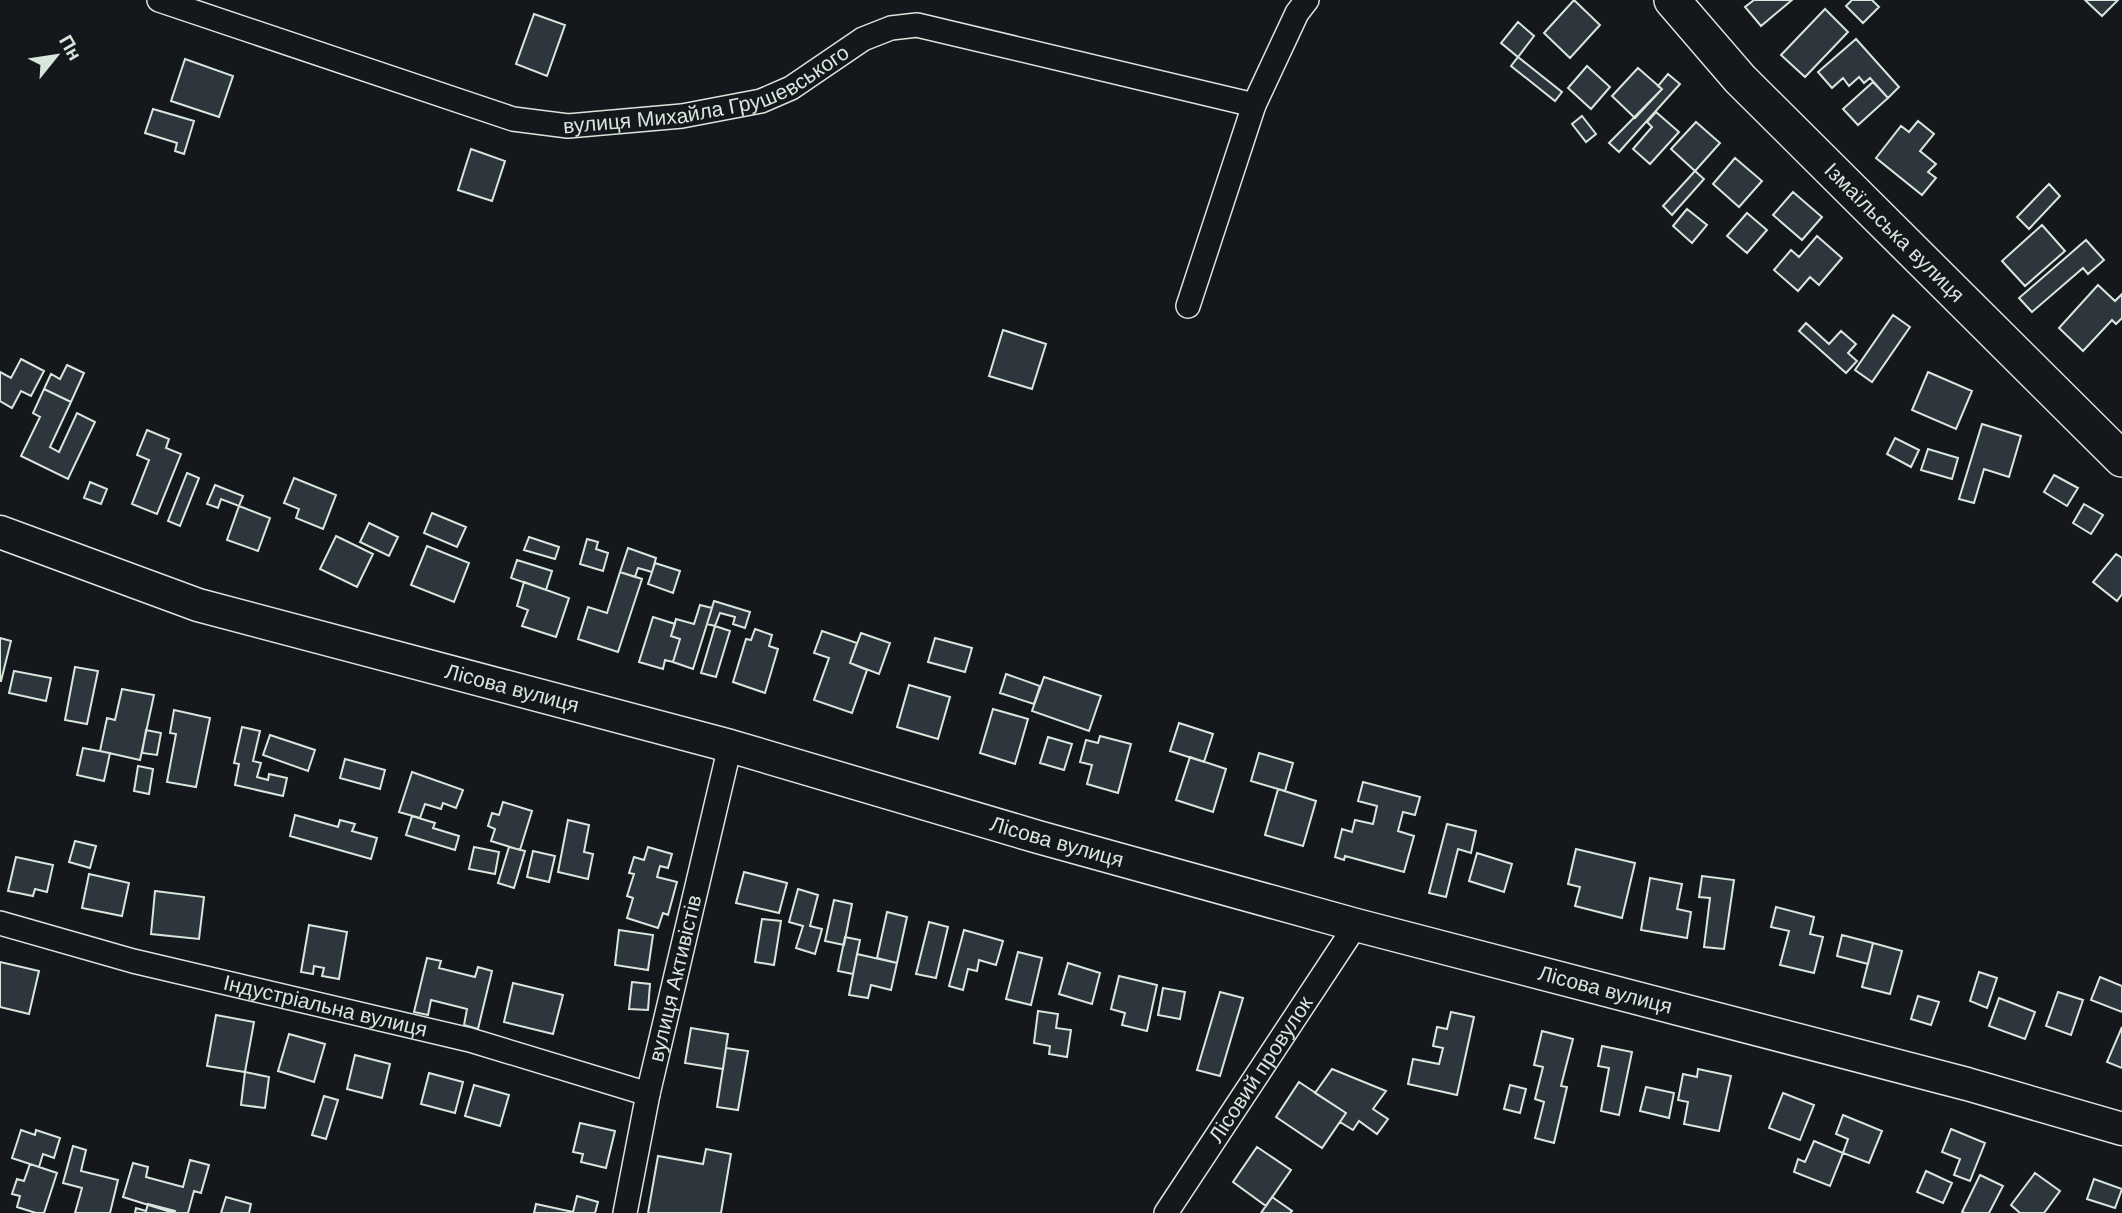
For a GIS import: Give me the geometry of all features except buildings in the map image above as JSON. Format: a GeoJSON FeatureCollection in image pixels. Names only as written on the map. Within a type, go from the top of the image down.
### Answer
{"type":"FeatureCollection","features":[{"type":"Feature","properties":{"kind":"main road","name":"Ізмаїльська вулиця"},"geometry":{"type":"LineString","coordinates":[[1672,0],[1740,79],[2122,459]]}},
{"type":"Feature","properties":{"kind":"street","name":"вулиця Михайла Грушевського"},"geometry":{"type":"LineString","coordinates":[[159,0],[513,119],[568,125],[682,116],[761,101],[791,88],[863,39],[891,28],[917,25],[1254,105]]}},
{"type":"Feature","properties":{"kind":"street"},"geometry":{"type":"LineString","coordinates":[[1188,306],[1254,105],[1297,13],[1307,0]]}},
{"type":"Feature","properties":{"kind":"street","name":"Лісова вулиця"},"geometry":{"type":"LineString","coordinates":[[0,532],[198,605],[730,746],[1038,837],[1356,925],[1954,1081],[2122,1129]]}},
{"type":"Feature","properties":{"kind":"street","name":"вулиця Активістів"},"geometry":{"type":"LineString","coordinates":[[625,1213],[648,1094],[730,746]]}},
{"type":"Feature","properties":{"kind":"street","name":"Індустріальна вулиця"},"geometry":{"type":"LineString","coordinates":[[0,923],[133,961],[470,1040],[648,1094]]}},
{"type":"Feature","properties":{"kind":"street","name":"Лісовий провулок"},"geometry":{"type":"LineString","coordinates":[[1166,1213],[1356,925]]}}]}
